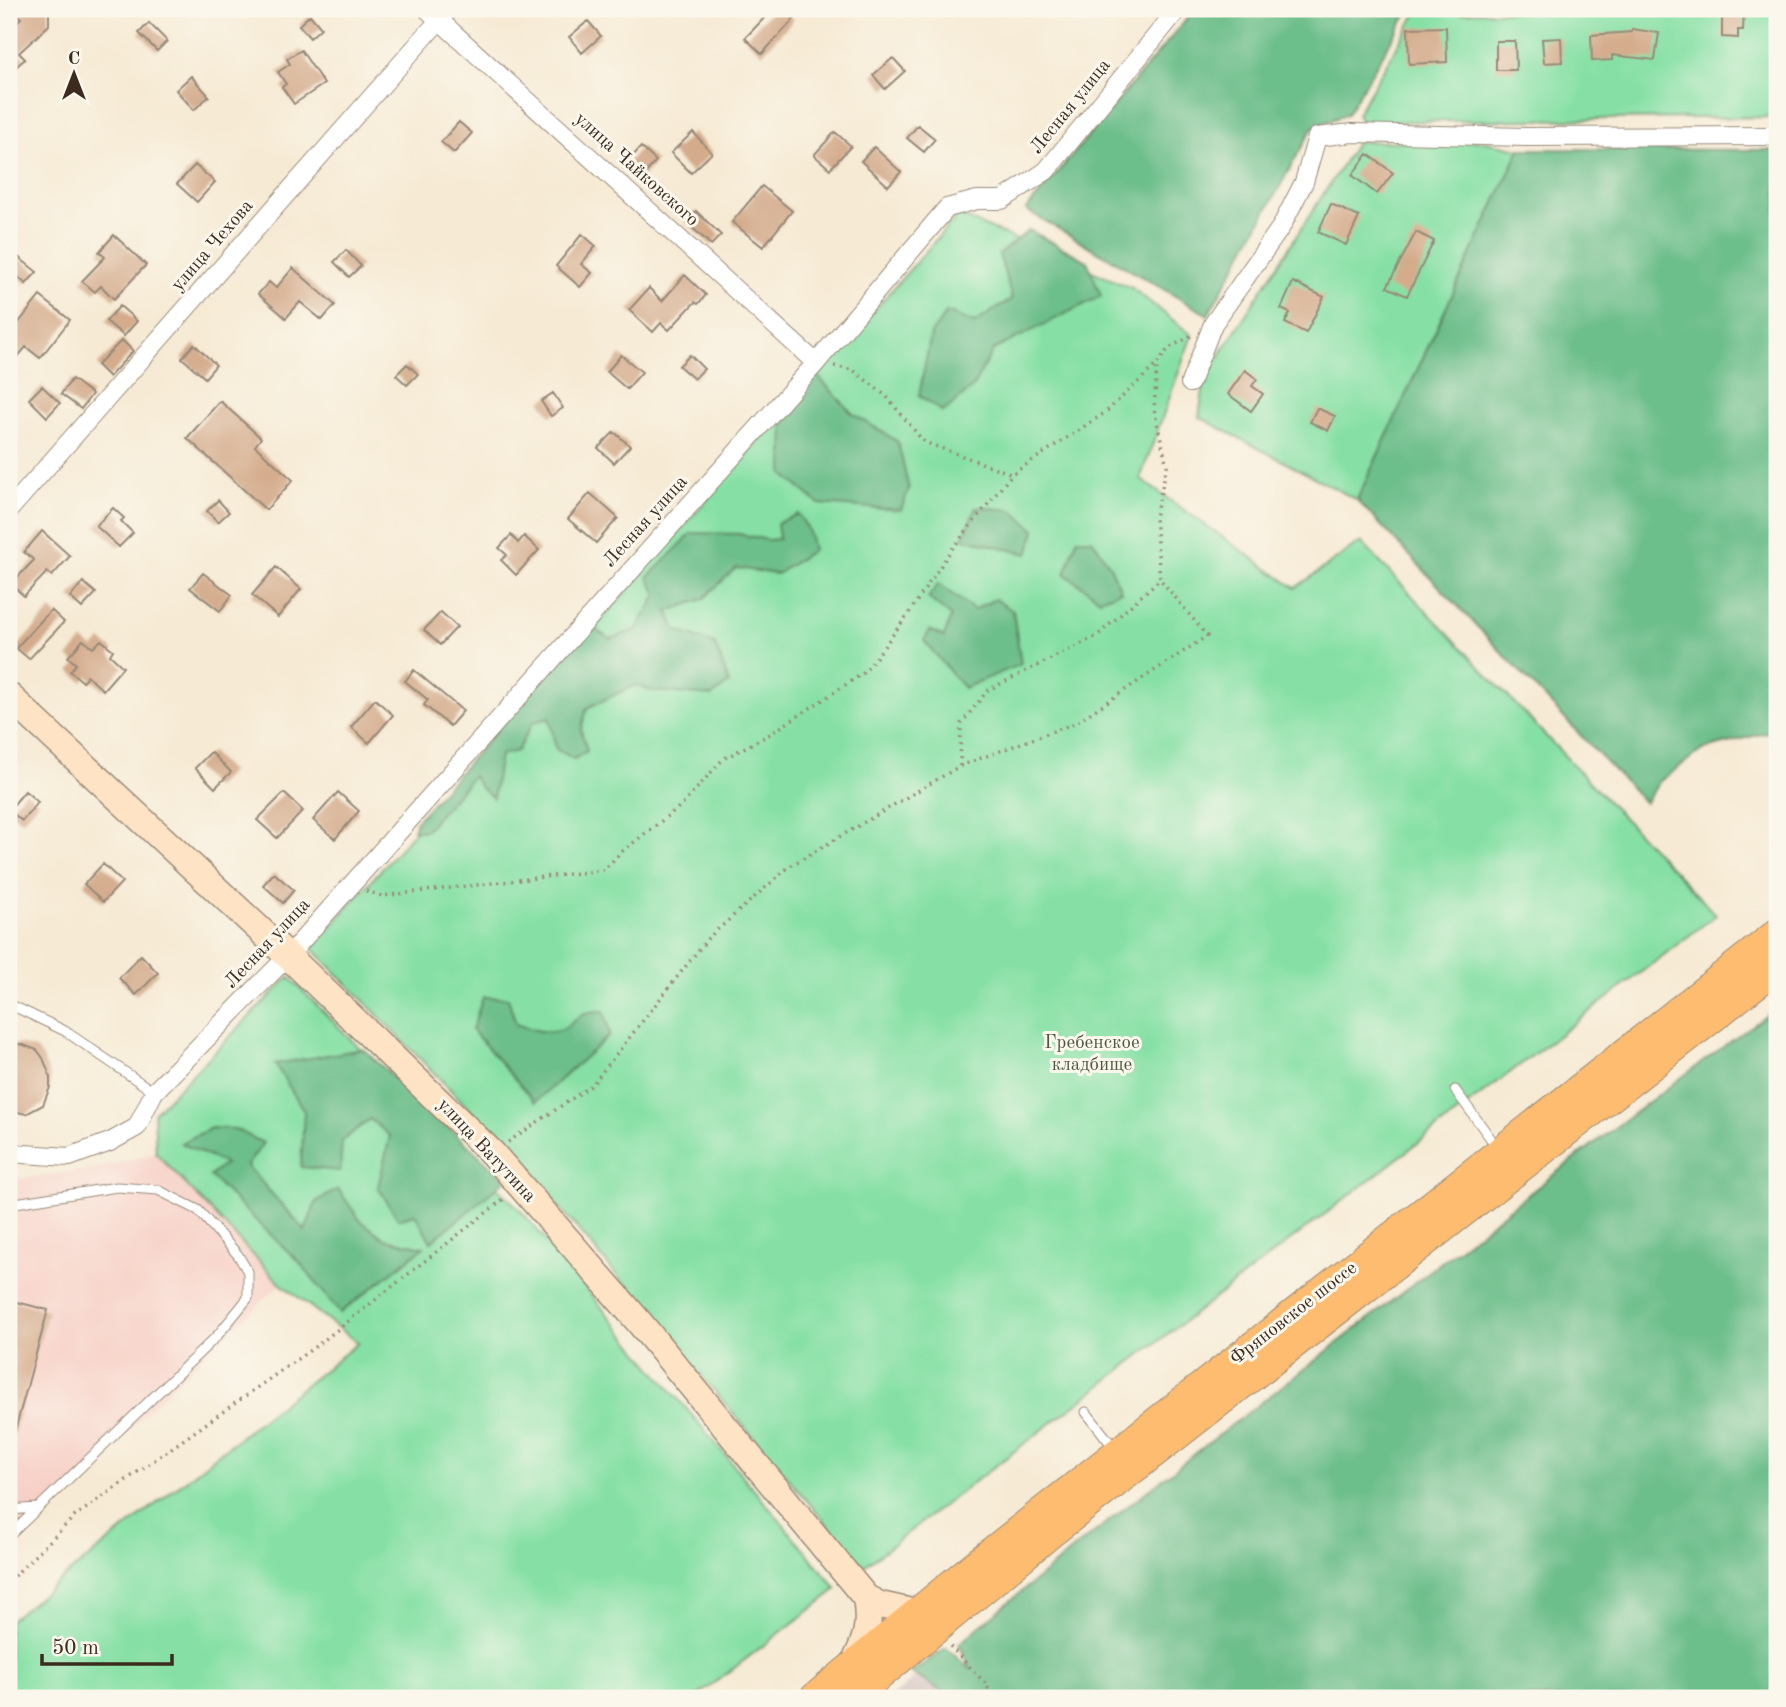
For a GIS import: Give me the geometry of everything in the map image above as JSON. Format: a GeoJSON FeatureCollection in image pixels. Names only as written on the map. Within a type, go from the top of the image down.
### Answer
{"type":"FeatureCollection","features":[{"type":"Feature","properties":{"kind":"main road","name":"Фряновское шоссе"},"geometry":{"type":"LineString","coordinates":[[815,1698],[916,1613],[1777,934]]}},
{"type":"Feature","properties":{"kind":"main road","name":"Фряновское шоссе"},"geometry":{"type":"LineString","coordinates":[[852,1698],[1049,1534],[1777,967]]}},
{"type":"Feature","properties":{"kind":"street","name":"Лесная улица"},"geometry":{"type":"LineString","coordinates":[[9,1153],[69,1157],[110,1142],[137,1127],[154,1091],[288,956],[816,362],[947,208],[977,200],[1002,200],[1046,171],[1178,9]]}},
{"type":"Feature","properties":{"kind":"street","name":"улица Чайковского"},"geometry":{"type":"LineString","coordinates":[[439,12],[816,362]]}},
{"type":"Feature","properties":{"kind":"street","name":"улица Чехова"},"geometry":{"type":"LineString","coordinates":[[9,510],[439,12]]}},
{"type":"Feature","properties":{"kind":"street"},"geometry":{"type":"LineString","coordinates":[[1190,383],[1213,324],[1281,227],[1304,182],[1317,137],[1352,133],[1527,137],[1777,136]]}},
{"type":"Feature","properties":{"kind":"street","name":"улица Ватутина"},"geometry":{"type":"LineString","coordinates":[[9,696],[288,956],[492,1153],[639,1322],[866,1598]]}},
{"type":"Feature","properties":{"kind":"street"},"geometry":{"type":"LineString","coordinates":[[866,1598],[880,1605],[916,1613]]}},
{"type":"Feature","properties":{"kind":"street"},"geometry":{"type":"LineString","coordinates":[[852,1667],[867,1638],[869,1614],[866,1598]]}},
{"type":"Feature","properties":{"kind":"lane"},"geometry":{"type":"LineString","coordinates":[[9,1004],[65,1031],[154,1091]]}},
{"type":"Feature","properties":{"kind":"lane"},"geometry":{"type":"LineString","coordinates":[[1455,1090],[1500,1151]]}},
{"type":"Feature","properties":{"kind":"lane"},"geometry":{"type":"LineString","coordinates":[[9,1204],[117,1187],[158,1190],[198,1210],[238,1255],[248,1272],[248,1298],[217,1336],[9,1536]]}},
{"type":"Feature","properties":{"kind":"lane"},"geometry":{"type":"LineString","coordinates":[[1086,1412],[1119,1453]]}},
{"type":"Feature","properties":{"kind":"lane"},"geometry":{"type":"LineString","coordinates":[[9,1510],[37,1508]]}},
{"type":"Feature","properties":{"kind":"path"},"geometry":{"type":"LineString","coordinates":[[349,887],[382,896],[604,870],[619,854],[683,804],[723,759],[772,733],[865,672],[952,549],[1012,474],[1107,412],[1157,364],[1169,348],[1213,324]]}},
{"type":"Feature","properties":{"kind":"path"},"geometry":{"type":"LineString","coordinates":[[816,362],[853,370],[886,396],[924,442],[1012,474]]}},
{"type":"Feature","properties":{"kind":"path"},"geometry":{"type":"LineString","coordinates":[[492,1153],[592,1085],[708,938],[790,866],[960,766],[1076,723],[1207,636],[1160,579],[1155,517],[1167,466],[1154,409],[1157,364]]}},
{"type":"Feature","properties":{"kind":"path"},"geometry":{"type":"LineString","coordinates":[[960,766],[961,724],[988,690],[1097,636],[1160,579]]}},
{"type":"Feature","properties":{"kind":"path"},"geometry":{"type":"LineString","coordinates":[[9,1581],[74,1517],[323,1341],[520,1186]]}},
{"type":"Feature","properties":{"kind":"path"},"geometry":{"type":"LineString","coordinates":[[946,1641],[986,1684],[993,1698]]}},
{"type":"Feature","properties":{"kind":"shaded area"},"geometry":{"type":"Polygon","coordinates":[[[156,1153],[281,1284],[179,1379],[9,1554],[9,1180],[89,1170],[156,1153]]]}},
{"type":"Feature","properties":{"kind":"shaded area"},"geometry":{"type":"Polygon","coordinates":[[[924,1671],[942,1698],[890,1698],[924,1671]]]}},
{"type":"Feature","properties":{"kind":"green space"},"geometry":{"type":"Polygon","coordinates":[[[1195,9],[1410,9],[1347,114],[1313,127],[1208,315],[1026,210],[1195,9]]]}},
{"type":"Feature","properties":{"kind":"green space"},"geometry":{"type":"Polygon","coordinates":[[[1593,9],[1777,9],[1777,117],[1361,122],[1357,114],[1416,14],[1593,9]]]}},
{"type":"Feature","properties":{"kind":"green space"},"geometry":{"type":"Polygon","coordinates":[[[1481,141],[1520,149],[1357,500],[1199,417],[1205,378],[1357,142],[1481,141]]]}},
{"type":"Feature","properties":{"kind":"green space"},"geometry":{"type":"Polygon","coordinates":[[[1520,149],[1777,150],[1777,732],[1775,730],[1702,750],[1660,781],[1645,803],[1357,500],[1520,149]]]}},
{"type":"Feature","properties":{"kind":"green space","name":"Гребенское кладбище"},"geometry":{"type":"Polygon","coordinates":[[[958,215],[1132,288],[1192,335],[1140,479],[1295,588],[1361,542],[1716,915],[863,1567],[522,1163],[312,948],[958,215]]]}},
{"type":"Feature","properties":{"kind":"green space"},"geometry":{"type":"Polygon","coordinates":[[[1029,230],[1087,261],[1101,296],[993,350],[972,388],[943,412],[919,395],[931,334],[947,312],[974,323],[1012,299],[999,254],[1029,230]]]}},
{"type":"Feature","properties":{"kind":"green space"},"geometry":{"type":"Polygon","coordinates":[[[813,371],[852,413],[898,442],[909,489],[901,510],[819,504],[783,474],[784,404],[813,371]]]}},
{"type":"Feature","properties":{"kind":"green space"},"geometry":{"type":"Polygon","coordinates":[[[976,507],[1012,510],[1035,530],[1028,554],[963,538],[976,507]]]}},
{"type":"Feature","properties":{"kind":"green space"},"geometry":{"type":"Polygon","coordinates":[[[798,514],[808,529],[813,550],[777,574],[736,568],[703,599],[668,611],[676,630],[715,644],[729,683],[712,696],[652,691],[635,685],[587,708],[581,730],[587,751],[574,759],[556,749],[549,718],[533,722],[517,751],[500,755],[493,798],[480,787],[473,776],[425,831],[413,830],[416,821],[590,626],[610,639],[636,630],[657,595],[648,577],[692,533],[739,534],[768,540],[779,539],[777,523],[798,514]]]}},
{"type":"Feature","properties":{"kind":"green space"},"geometry":{"type":"Polygon","coordinates":[[[1077,539],[1092,539],[1110,566],[1121,591],[1100,599],[1065,574],[1077,539]]]}},
{"type":"Feature","properties":{"kind":"green space"},"geometry":{"type":"Polygon","coordinates":[[[938,584],[974,610],[995,599],[1013,611],[1021,664],[964,688],[924,641],[930,630],[944,637],[951,616],[928,598],[938,584]]]}},
{"type":"Feature","properties":{"kind":"green space"},"geometry":{"type":"Polygon","coordinates":[[[289,977],[522,1212],[837,1589],[695,1698],[9,1698],[9,1621],[358,1343],[281,1284],[156,1153],[154,1113],[289,977]]]}},
{"type":"Feature","properties":{"kind":"green space"},"geometry":{"type":"Polygon","coordinates":[[[483,997],[508,998],[516,1024],[540,1031],[559,1030],[585,1013],[604,1011],[610,1035],[535,1102],[472,1030],[483,997]]]}},
{"type":"Feature","properties":{"kind":"green space"},"geometry":{"type":"Polygon","coordinates":[[[1777,1008],[1777,1698],[946,1698],[942,1692],[911,1673],[946,1648],[971,1670],[959,1644],[1008,1603],[1158,1482],[1567,1164],[1777,1008]]]}},
{"type":"Feature","properties":{"kind":"green space"},"geometry":{"type":"Polygon","coordinates":[[[363,1049],[506,1180],[431,1242],[415,1214],[398,1219],[378,1187],[390,1136],[370,1119],[342,1141],[340,1171],[301,1167],[304,1111],[275,1064],[363,1049]]]}},
{"type":"Feature","properties":{"kind":"green space"},"geometry":{"type":"Polygon","coordinates":[[[211,1128],[235,1129],[263,1143],[247,1166],[305,1231],[316,1202],[338,1189],[360,1220],[385,1239],[424,1247],[340,1313],[300,1263],[210,1176],[225,1164],[181,1143],[211,1128]]]}},
{"type":"Feature","properties":{"kind":"building"},"geometry":{"type":"Polygon","coordinates":[[[12,9],[49,9],[49,25],[19,53],[25,59],[9,73],[9,29],[21,18],[12,9]]]}},
{"type":"Feature","properties":{"kind":"building"},"geometry":{"type":"Polygon","coordinates":[[[773,9],[783,9],[794,19],[762,54],[745,38],[773,9]]]}},
{"type":"Feature","properties":{"kind":"building"},"geometry":{"type":"Polygon","coordinates":[[[1722,9],[1744,9],[1743,30],[1738,30],[1738,38],[1722,37],[1722,9]]]}},
{"type":"Feature","properties":{"kind":"building"},"geometry":{"type":"Polygon","coordinates":[[[310,15],[321,28],[310,38],[299,25],[310,15]]]}},
{"type":"Feature","properties":{"kind":"building"},"geometry":{"type":"Polygon","coordinates":[[[588,21],[601,36],[582,53],[569,37],[588,21]]]}},
{"type":"Feature","properties":{"kind":"building"},"geometry":{"type":"Polygon","coordinates":[[[149,23],[167,41],[157,51],[139,33],[149,23]]]}},
{"type":"Feature","properties":{"kind":"building"},"geometry":{"type":"Polygon","coordinates":[[[1446,27],[1447,62],[1409,64],[1408,28],[1446,27]]]}},
{"type":"Feature","properties":{"kind":"building"},"geometry":{"type":"Polygon","coordinates":[[[1632,29],[1659,33],[1655,60],[1612,55],[1612,60],[1592,61],[1591,35],[1632,32],[1632,29]]]}},
{"type":"Feature","properties":{"kind":"building"},"geometry":{"type":"Polygon","coordinates":[[[1561,38],[1562,62],[1544,63],[1542,39],[1561,38]]]}},
{"type":"Feature","properties":{"kind":"building"},"geometry":{"type":"Polygon","coordinates":[[[1496,41],[1515,41],[1516,70],[1496,70],[1496,41]]]}},
{"type":"Feature","properties":{"kind":"building"},"geometry":{"type":"Polygon","coordinates":[[[301,50],[324,84],[294,104],[282,87],[286,84],[278,72],[290,64],[287,59],[301,50]]]}},
{"type":"Feature","properties":{"kind":"building"},"geometry":{"type":"Polygon","coordinates":[[[893,58],[905,71],[885,89],[873,75],[893,58]]]}},
{"type":"Feature","properties":{"kind":"building"},"geometry":{"type":"Polygon","coordinates":[[[191,76],[209,96],[194,110],[176,90],[191,76]]]}},
{"type":"Feature","properties":{"kind":"building"},"geometry":{"type":"Polygon","coordinates":[[[459,122],[472,133],[454,153],[441,142],[459,122]]]}},
{"type":"Feature","properties":{"kind":"building"},"geometry":{"type":"Polygon","coordinates":[[[918,125],[935,139],[924,152],[907,138],[918,125]]]}},
{"type":"Feature","properties":{"kind":"building"},"geometry":{"type":"Polygon","coordinates":[[[693,132],[712,153],[691,173],[671,153],[693,132]]]}},
{"type":"Feature","properties":{"kind":"building"},"geometry":{"type":"Polygon","coordinates":[[[835,132],[851,146],[830,169],[814,155],[835,132]]]}},
{"type":"Feature","properties":{"kind":"building"},"geometry":{"type":"Polygon","coordinates":[[[641,147],[656,161],[639,181],[623,167],[641,147]]]}},
{"type":"Feature","properties":{"kind":"building"},"geometry":{"type":"Polygon","coordinates":[[[874,147],[901,172],[888,186],[861,161],[874,147]]]}},
{"type":"Feature","properties":{"kind":"building"},"geometry":{"type":"Polygon","coordinates":[[[1368,154],[1393,173],[1377,194],[1352,175],[1368,154]]]}},
{"type":"Feature","properties":{"kind":"building"},"geometry":{"type":"Polygon","coordinates":[[[195,165],[215,182],[197,202],[177,184],[195,165]]]}},
{"type":"Feature","properties":{"kind":"building"},"geometry":{"type":"Polygon","coordinates":[[[762,186],[792,211],[763,247],[732,222],[762,186]]]}},
{"type":"Feature","properties":{"kind":"building"},"geometry":{"type":"Polygon","coordinates":[[[1331,204],[1359,217],[1346,245],[1318,232],[1331,204]]]}},
{"type":"Feature","properties":{"kind":"building"},"geometry":{"type":"Polygon","coordinates":[[[696,211],[721,235],[711,245],[686,222],[696,211]]]}},
{"type":"Feature","properties":{"kind":"building"},"geometry":{"type":"Polygon","coordinates":[[[1416,232],[1434,241],[1407,296],[1387,287],[1416,232]]]}},
{"type":"Feature","properties":{"kind":"building"},"geometry":{"type":"Polygon","coordinates":[[[582,234],[596,246],[581,264],[592,273],[580,287],[556,266],[582,234]]]}},
{"type":"Feature","properties":{"kind":"building"},"geometry":{"type":"Polygon","coordinates":[[[114,235],[146,265],[114,299],[101,286],[95,292],[82,281],[105,257],[99,252],[114,235]]]}},
{"type":"Feature","properties":{"kind":"building"},"geometry":{"type":"Polygon","coordinates":[[[346,250],[361,266],[349,277],[334,262],[346,250]]]}},
{"type":"Feature","properties":{"kind":"building"},"geometry":{"type":"Polygon","coordinates":[[[17,256],[37,272],[26,284],[9,269],[17,256]]]}},
{"type":"Feature","properties":{"kind":"building"},"geometry":{"type":"Polygon","coordinates":[[[293,268],[335,305],[322,320],[300,302],[286,318],[258,294],[269,282],[276,288],[293,268]]]}},
{"type":"Feature","properties":{"kind":"building"},"geometry":{"type":"Polygon","coordinates":[[[685,275],[706,295],[698,304],[695,302],[669,330],[661,323],[653,332],[629,310],[649,288],[662,301],[685,275]]]}},
{"type":"Feature","properties":{"kind":"building"},"geometry":{"type":"Polygon","coordinates":[[[1293,282],[1324,297],[1306,333],[1285,323],[1290,313],[1281,309],[1293,282]]]}},
{"type":"Feature","properties":{"kind":"building"},"geometry":{"type":"Polygon","coordinates":[[[40,296],[70,320],[40,358],[26,347],[9,367],[9,335],[40,296]]]}},
{"type":"Feature","properties":{"kind":"building"},"geometry":{"type":"Polygon","coordinates":[[[120,306],[137,321],[124,336],[106,321],[120,306]]]}},
{"type":"Feature","properties":{"kind":"building"},"geometry":{"type":"Polygon","coordinates":[[[122,340],[133,351],[109,377],[97,365],[122,340]]]}},
{"type":"Feature","properties":{"kind":"building"},"geometry":{"type":"Polygon","coordinates":[[[194,344],[216,365],[205,378],[182,358],[194,344]]]}},
{"type":"Feature","properties":{"kind":"building"},"geometry":{"type":"Polygon","coordinates":[[[621,355],[642,372],[627,389],[607,372],[621,355]]]}},
{"type":"Feature","properties":{"kind":"building"},"geometry":{"type":"Polygon","coordinates":[[[690,355],[704,369],[694,379],[679,366],[690,355]]]}},
{"type":"Feature","properties":{"kind":"building"},"geometry":{"type":"Polygon","coordinates":[[[407,364],[418,374],[407,385],[396,375],[407,364]]]}},
{"type":"Feature","properties":{"kind":"building"},"geometry":{"type":"Polygon","coordinates":[[[1245,370],[1257,379],[1252,386],[1263,394],[1251,411],[1228,394],[1245,370]]]}},
{"type":"Feature","properties":{"kind":"building"},"geometry":{"type":"Polygon","coordinates":[[[72,379],[92,394],[81,409],[61,394],[72,379]]]}},
{"type":"Feature","properties":{"kind":"building"},"geometry":{"type":"Polygon","coordinates":[[[42,386],[60,403],[47,417],[29,399],[42,386]]]}},
{"type":"Feature","properties":{"kind":"building"},"geometry":{"type":"Polygon","coordinates":[[[553,393],[563,408],[551,416],[541,401],[553,393]]]}},
{"type":"Feature","properties":{"kind":"building"},"geometry":{"type":"Polygon","coordinates":[[[220,401],[261,438],[255,446],[293,480],[266,510],[187,438],[220,401]]]}},
{"type":"Feature","properties":{"kind":"building"},"geometry":{"type":"Polygon","coordinates":[[[1317,408],[1335,416],[1328,431],[1310,422],[1317,408]]]}},
{"type":"Feature","properties":{"kind":"building"},"geometry":{"type":"Polygon","coordinates":[[[614,432],[630,446],[614,463],[598,448],[614,432]]]}},
{"type":"Feature","properties":{"kind":"building"},"geometry":{"type":"Polygon","coordinates":[[[590,493],[618,518],[596,543],[568,519],[590,493]]]}},
{"type":"Feature","properties":{"kind":"building"},"geometry":{"type":"Polygon","coordinates":[[[218,500],[229,512],[218,522],[207,511],[218,500]]]}},
{"type":"Feature","properties":{"kind":"building"},"geometry":{"type":"Polygon","coordinates":[[[113,508],[124,518],[121,521],[133,533],[119,547],[96,526],[113,508]]]}},
{"type":"Feature","properties":{"kind":"building"},"geometry":{"type":"Polygon","coordinates":[[[42,531],[70,556],[52,576],[47,572],[24,596],[11,584],[34,560],[24,552],[42,531]]]}},
{"type":"Feature","properties":{"kind":"building"},"geometry":{"type":"Polygon","coordinates":[[[511,535],[518,543],[524,536],[539,550],[516,575],[501,560],[507,555],[499,548],[511,535]]]}},
{"type":"Feature","properties":{"kind":"building"},"geometry":{"type":"Polygon","coordinates":[[[276,567],[301,589],[278,617],[252,595],[276,567]]]}},
{"type":"Feature","properties":{"kind":"building"},"geometry":{"type":"Polygon","coordinates":[[[203,573],[232,595],[220,611],[190,588],[203,573]]]}},
{"type":"Feature","properties":{"kind":"building"},"geometry":{"type":"Polygon","coordinates":[[[83,582],[96,593],[82,608],[70,597],[83,582]]]}},
{"type":"Feature","properties":{"kind":"building"},"geometry":{"type":"Polygon","coordinates":[[[51,610],[64,622],[29,659],[16,648],[51,610]]]}},
{"type":"Feature","properties":{"kind":"building"},"geometry":{"type":"Polygon","coordinates":[[[441,612],[457,627],[440,645],[424,630],[441,612]]]}},
{"type":"Feature","properties":{"kind":"building"},"geometry":{"type":"Polygon","coordinates":[[[83,640],[93,648],[101,640],[113,650],[110,655],[123,667],[103,690],[87,676],[83,682],[70,671],[76,664],[68,657],[83,640]]]}},
{"type":"Feature","properties":{"kind":"building"},"geometry":{"type":"Polygon","coordinates":[[[414,670],[463,711],[450,726],[424,705],[428,700],[405,681],[414,670]]]}},
{"type":"Feature","properties":{"kind":"building"},"geometry":{"type":"Polygon","coordinates":[[[375,699],[393,715],[369,743],[351,727],[375,699]]]}},
{"type":"Feature","properties":{"kind":"building"},"geometry":{"type":"Polygon","coordinates":[[[211,752],[231,772],[215,788],[195,768],[211,752]]]}},
{"type":"Feature","properties":{"kind":"building"},"geometry":{"type":"Polygon","coordinates":[[[25,791],[38,802],[22,821],[9,810],[25,791]]]}},
{"type":"Feature","properties":{"kind":"building"},"geometry":{"type":"Polygon","coordinates":[[[338,792],[359,811],[335,839],[313,820],[338,792]]]}},
{"type":"Feature","properties":{"kind":"building"},"geometry":{"type":"Polygon","coordinates":[[[284,793],[303,811],[277,838],[257,820],[284,793]]]}},
{"type":"Feature","properties":{"kind":"building"},"geometry":{"type":"Polygon","coordinates":[[[103,864],[122,882],[103,902],[84,884],[103,864]]]}},
{"type":"Feature","properties":{"kind":"building"},"geometry":{"type":"Polygon","coordinates":[[[274,873],[294,890],[283,903],[263,885],[274,873]]]}},
{"type":"Feature","properties":{"kind":"building"},"geometry":{"type":"Polygon","coordinates":[[[141,955],[158,973],[136,995],[119,978],[141,955]]]}},
{"type":"Feature","properties":{"kind":"building"},"geometry":{"type":"Polygon","coordinates":[[[21,1044],[37,1050],[50,1076],[50,1087],[43,1105],[26,1114],[9,1110],[9,1045],[21,1044]]]}},
{"type":"Feature","properties":{"kind":"building"},"geometry":{"type":"Polygon","coordinates":[[[9,1300],[48,1310],[13,1438],[9,1437],[9,1300]]]}}]}
